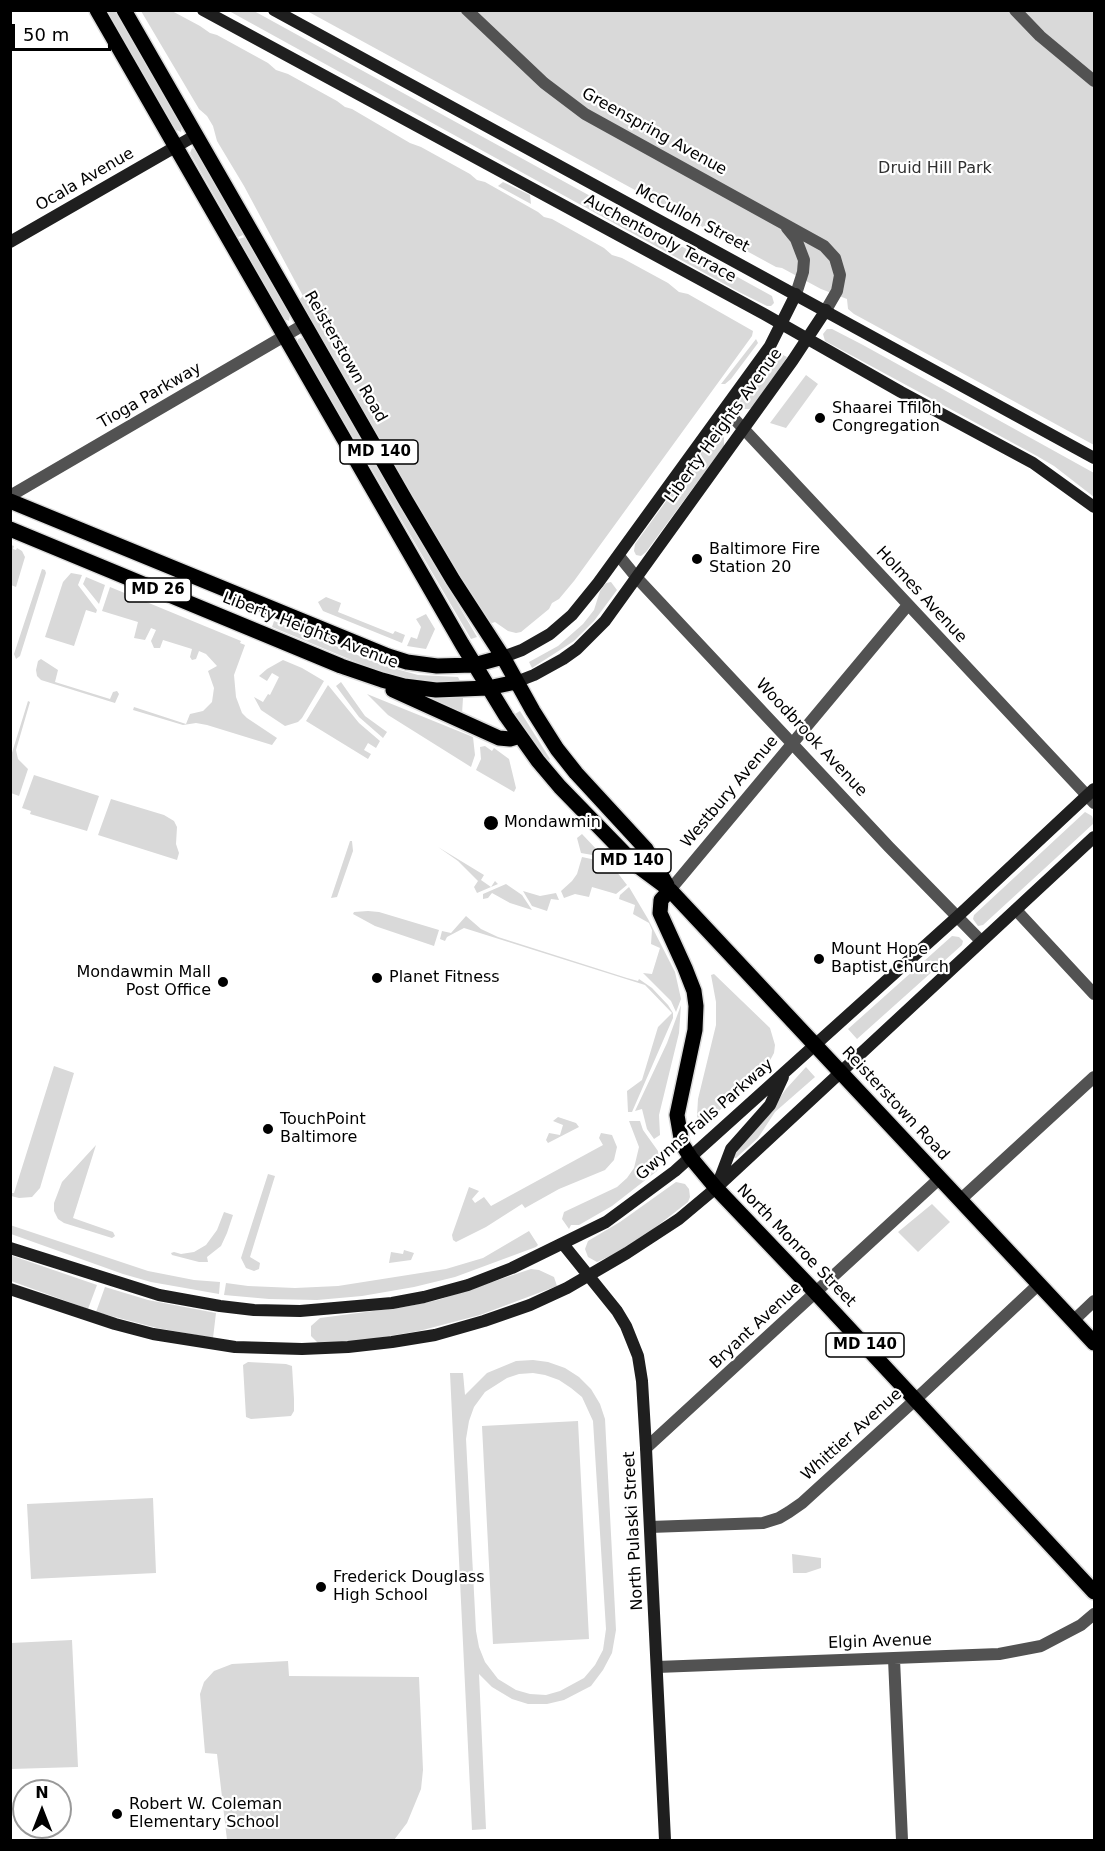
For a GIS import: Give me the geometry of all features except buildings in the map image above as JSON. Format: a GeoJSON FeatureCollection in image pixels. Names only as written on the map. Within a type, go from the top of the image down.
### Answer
{"type":"FeatureCollection","features":[{"type":"Feature","properties":{"kind":"main road","name":"MD 140"},"geometry":{"type":"LineString","coordinates":[[96,10],[474,665],[520,736]]}},
{"type":"Feature","properties":{"kind":"main road","name":"Reisterstown Road"},"geometry":{"type":"LineString","coordinates":[[123,10],[447,570],[503,657],[557,749],[589,788],[646,849],[670,890]]}},
{"type":"Feature","properties":{"kind":"main road","name":"Auchentoroly Terrace"},"geometry":{"type":"LineString","coordinates":[[203,10],[783,324],[1033,463],[1095,507]]}},
{"type":"Feature","properties":{"kind":"main road","name":"McCulloh Street"},"geometry":{"type":"LineString","coordinates":[[274,10],[1095,458]]}},
{"type":"Feature","properties":{"kind":"main road","name":"Ocala Avenue"},"geometry":{"type":"LineString","coordinates":[[10,242],[196,135]]}},
{"type":"Feature","properties":{"kind":"main road","name":"Liberty Heights Avenue"},"geometry":{"type":"LineString","coordinates":[[10,501],[388,656],[429,665],[474,665],[503,657],[537,642],[561,625],[598,583],[770,346],[796,294]]}},
{"type":"Feature","properties":{"kind":"main road","name":"Liberty Heights Avenue"},"geometry":{"type":"LineString","coordinates":[[10,529],[341,666],[382,680],[421,689],[449,690],[488,688],[516,682],[548,668],[577,649],[604,621],[744,429],[826,310]]}},
{"type":"Feature","properties":{"kind":"main road"},"geometry":{"type":"LineString","coordinates":[[341,666],[499,738],[510,739],[520,736]]}},
{"type":"Feature","properties":{"kind":"main road","name":"Reisterstown Road"},"geometry":{"type":"LineString","coordinates":[[520,736],[560,787],[635,864],[670,890],[1095,1343]]}},
{"type":"Feature","properties":{"kind":"main road","name":"Gwynns Falls Parkway"},"geometry":{"type":"LineString","coordinates":[[10,1248],[159,1295],[254,1310],[300,1311],[346,1308],[424,1297],[468,1285],[512,1268],[606,1222],[656,1187],[1092,796]]}},
{"type":"Feature","properties":{"kind":"main road"},"geometry":{"type":"LineString","coordinates":[[10,1289],[115,1324],[153,1334],[235,1347],[302,1349],[348,1347],[435,1335],[530,1305],[587,1276],[679,1219],[716,1188],[1095,837]]}},
{"type":"Feature","properties":{"kind":"main road","name":"North Monroe Street"},"geometry":{"type":"LineString","coordinates":[[670,890],[661,900],[660,913],[691,983],[696,1006],[695,1030],[677,1115],[682,1144],[690,1158],[1095,1592]]}},
{"type":"Feature","properties":{"kind":"main road"},"geometry":{"type":"LineString","coordinates":[[716,1188],[731,1149],[770,1105],[784,1073]]}},
{"type":"Feature","properties":{"kind":"main road","name":"North Pulaski Street"},"geometry":{"type":"LineString","coordinates":[[563,1244],[617,1311],[633,1341],[638,1356],[642,1381],[646,1448],[665,1840]]}},
{"type":"Feature","properties":{"kind":"street","name":"Greenspring Avenue"},"geometry":{"type":"LineString","coordinates":[[467,10],[544,83],[585,114],[820,243],[835,258],[839,270],[839,286],[826,310]]}},
{"type":"Feature","properties":{"kind":"street"},"geometry":{"type":"LineString","coordinates":[[1015,10],[1040,36],[1095,81]]}},
{"type":"Feature","properties":{"kind":"street","name":"Greenspring Avenue"},"geometry":{"type":"LineString","coordinates":[[780,220],[796,239],[803,253],[803,272],[796,294]]}},
{"type":"Feature","properties":{"kind":"street","name":"Tioga Parkway"},"geometry":{"type":"LineString","coordinates":[[10,496],[305,324]]}},
{"type":"Feature","properties":{"kind":"street","name":"Holmes Avenue"},"geometry":{"type":"LineString","coordinates":[[724,409],[1092,796]]}},
{"type":"Feature","properties":{"kind":"street","name":"Woodbrook Avenue"},"geometry":{"type":"LineString","coordinates":[[619,556],[889,847],[981,941]]}},
{"type":"Feature","properties":{"kind":"street","name":"Westbury Avenue"},"geometry":{"type":"LineString","coordinates":[[670,890],[908,605]]}},
{"type":"Feature","properties":{"kind":"street"},"geometry":{"type":"LineString","coordinates":[[1016,910],[1095,994]]}},
{"type":"Feature","properties":{"kind":"street"},"geometry":{"type":"LineString","coordinates":[[960,1200],[1095,1077]]}},
{"type":"Feature","properties":{"kind":"street","name":"Bryant Avenue"},"geometry":{"type":"LineString","coordinates":[[646,1448],[940,1178]]}},
{"type":"Feature","properties":{"kind":"street","name":"Whittier Avenue"},"geometry":{"type":"LineString","coordinates":[[650,1527],[763,1523],[779,1518],[802,1503],[1039,1284]]}},
{"type":"Feature","properties":{"kind":"street"},"geometry":{"type":"LineString","coordinates":[[1073,1321],[1095,1301]]}},
{"type":"Feature","properties":{"kind":"street","name":"Elgin Avenue"},"geometry":{"type":"LineString","coordinates":[[657,1667],[999,1654],[1041,1646],[1081,1625],[1095,1614]]}},
{"type":"Feature","properties":{"kind":"street"},"geometry":{"type":"LineString","coordinates":[[894,1659],[902,1840]]}},
{"type":"Feature","properties":{"kind":"green space"},"geometry":{"type":"Polygon","coordinates":[[[106,11],[115,11],[182,126],[181,132],[176,130],[106,11]]]}},
{"type":"Feature","properties":{"kind":"green space"},"geometry":{"type":"Polygon","coordinates":[[[141,11],[172,11],[753,331],[752,336],[574,581],[549,609],[521,632],[508,631],[495,622],[484,619],[300,304],[299,300],[303,296],[217,141],[213,126],[199,109],[141,11]]]}},
{"type":"Feature","properties":{"kind":"green space"},"geometry":{"type":"Polygon","coordinates":[[[229,11],[254,11],[772,296],[774,303],[767,306],[739,292],[229,11]]]}},
{"type":"Feature","properties":{"kind":"green space","name":"Druid Hill Park"},"geometry":{"type":"Polygon","coordinates":[[[307,11],[1094,11],[1094,445],[854,314],[848,309],[847,299],[776,267],[307,11]]]}},
{"type":"Feature","properties":{"kind":"green space"},"geometry":{"type":"Polygon","coordinates":[[[192,148],[197,151],[243,235],[238,237],[190,153],[192,148]]]}},
{"type":"Feature","properties":{"kind":"green space"},"geometry":{"type":"Polygon","coordinates":[[[503,182],[530,195],[531,204],[498,186],[503,182]]]}},
{"type":"Feature","properties":{"kind":"green space"},"geometry":{"type":"Polygon","coordinates":[[[245,237],[290,314],[289,321],[284,319],[239,239],[245,237]]]}},
{"type":"Feature","properties":{"kind":"green space"},"geometry":{"type":"Polygon","coordinates":[[[827,329],[832,329],[863,345],[1094,473],[1094,497],[1054,466],[1037,456],[825,341],[823,334],[827,329]]]}},
{"type":"Feature","properties":{"kind":"green space"},"geometry":{"type":"Polygon","coordinates":[[[298,339],[304,339],[477,637],[471,639],[298,343],[298,339]]]}},
{"type":"Feature","properties":{"kind":"green space"},"geometry":{"type":"Polygon","coordinates":[[[756,339],[758,343],[731,379],[721,384],[756,339]]]}},
{"type":"Feature","properties":{"kind":"green space"},"geometry":{"type":"Polygon","coordinates":[[[775,351],[787,357],[752,408],[742,409],[739,403],[741,399],[775,351]]]}},
{"type":"Feature","properties":{"kind":"green space"},"geometry":{"type":"Polygon","coordinates":[[[806,375],[818,384],[786,428],[770,423],[806,375]]]}},
{"type":"Feature","properties":{"kind":"green space"},"geometry":{"type":"Polygon","coordinates":[[[717,434],[724,437],[724,446],[646,552],[641,556],[636,555],[635,544],[717,434]]]}},
{"type":"Feature","properties":{"kind":"green space"},"geometry":{"type":"Polygon","coordinates":[[[11,545],[14,546],[13,549],[17,548],[22,551],[25,557],[16,587],[11,585],[11,545]]]}},
{"type":"Feature","properties":{"kind":"green space"},"geometry":{"type":"Polygon","coordinates":[[[42,569],[46,573],[20,656],[16,659],[14,654],[42,569]]]}},
{"type":"Feature","properties":{"kind":"green space"},"geometry":{"type":"Polygon","coordinates":[[[71,573],[82,575],[78,585],[97,610],[96,613],[86,610],[74,646],[45,637],[63,582],[71,573]]]}},
{"type":"Feature","properties":{"kind":"green space"},"geometry":{"type":"Polygon","coordinates":[[[86,577],[105,585],[99,604],[83,584],[86,577]]]}},
{"type":"Feature","properties":{"kind":"green space"},"geometry":{"type":"Polygon","coordinates":[[[611,582],[617,590],[594,621],[574,641],[532,668],[529,662],[558,646],[583,624],[594,610],[600,591],[606,583],[611,582]]]}},
{"type":"Feature","properties":{"kind":"green space"},"geometry":{"type":"Polygon","coordinates":[[[110,587],[241,641],[240,643],[245,645],[234,675],[236,697],[242,713],[247,718],[277,738],[272,745],[207,725],[196,723],[183,725],[133,710],[134,707],[186,724],[190,714],[203,711],[212,702],[214,688],[208,671],[217,666],[206,654],[199,651],[196,659],[192,660],[190,657],[192,649],[163,640],[160,648],[154,648],[151,641],[156,630],[151,628],[145,640],[134,638],[138,622],[102,611],[110,587]]]}},
{"type":"Feature","properties":{"kind":"green space"},"geometry":{"type":"Polygon","coordinates":[[[326,597],[341,603],[338,612],[393,634],[395,631],[405,635],[402,643],[323,611],[318,602],[326,597]]]}},
{"type":"Feature","properties":{"kind":"green space"},"geometry":{"type":"Polygon","coordinates":[[[426,614],[435,629],[426,649],[407,646],[411,637],[417,639],[421,627],[416,619],[426,614]]]}},
{"type":"Feature","properties":{"kind":"green space"},"geometry":{"type":"Polygon","coordinates":[[[274,621],[382,665],[418,675],[458,677],[461,683],[446,684],[404,678],[373,669],[272,627],[274,621]]]}},
{"type":"Feature","properties":{"kind":"green space"},"geometry":{"type":"Polygon","coordinates":[[[41,659],[58,670],[55,682],[110,699],[113,692],[117,691],[119,694],[115,703],[41,680],[36,670],[38,661],[41,659]]]}},
{"type":"Feature","properties":{"kind":"green space"},"geometry":{"type":"Polygon","coordinates":[[[283,660],[324,681],[302,718],[298,722],[285,726],[261,710],[254,697],[263,702],[268,694],[270,695],[279,677],[272,673],[267,681],[259,676],[283,660]]]}},
{"type":"Feature","properties":{"kind":"green space"},"geometry":{"type":"Polygon","coordinates":[[[341,682],[365,716],[387,732],[383,738],[359,717],[336,686],[341,682]]]}},
{"type":"Feature","properties":{"kind":"green space"},"geometry":{"type":"Polygon","coordinates":[[[328,685],[359,723],[380,741],[376,748],[368,743],[364,750],[371,754],[368,759],[306,721],[328,685]]]}},
{"type":"Feature","properties":{"kind":"green space"},"geometry":{"type":"Polygon","coordinates":[[[367,694],[473,737],[475,755],[471,767],[388,715],[367,694]]]}},
{"type":"Feature","properties":{"kind":"green space"},"geometry":{"type":"Polygon","coordinates":[[[427,698],[463,698],[462,714],[427,698]]]}},
{"type":"Feature","properties":{"kind":"green space"},"geometry":{"type":"Polygon","coordinates":[[[28,701],[30,702],[16,750],[18,759],[28,769],[19,796],[11,793],[11,756],[28,701]]]}},
{"type":"Feature","properties":{"kind":"green space"},"geometry":{"type":"Polygon","coordinates":[[[520,711],[550,759],[548,761],[515,714],[520,711]]]}},
{"type":"Feature","properties":{"kind":"green space"},"geometry":{"type":"Polygon","coordinates":[[[485,746],[492,751],[494,748],[509,759],[516,788],[514,792],[476,770],[481,759],[480,747],[485,746]]]}},
{"type":"Feature","properties":{"kind":"green space"},"geometry":{"type":"Polygon","coordinates":[[[34,775],[99,796],[87,831],[30,814],[31,811],[22,808],[34,775]]]}},
{"type":"Feature","properties":{"kind":"green space"},"geometry":{"type":"Polygon","coordinates":[[[111,799],[164,815],[174,821],[177,827],[176,844],[179,853],[177,860],[98,835],[111,799]]]}},
{"type":"Feature","properties":{"kind":"green space"},"geometry":{"type":"Polygon","coordinates":[[[1085,812],[1092,816],[1093,824],[983,925],[978,926],[973,919],[974,915],[1085,812]]]}},
{"type":"Feature","properties":{"kind":"green space"},"geometry":{"type":"Polygon","coordinates":[[[582,834],[600,853],[598,856],[581,853],[577,838],[582,834]]]}},
{"type":"Feature","properties":{"kind":"green space"},"geometry":{"type":"Polygon","coordinates":[[[350,841],[352,841],[353,851],[337,897],[331,898],[350,841]]]}},
{"type":"Feature","properties":{"kind":"green space"},"geometry":{"type":"Polygon","coordinates":[[[438,847],[484,875],[481,880],[491,887],[477,893],[474,887],[478,881],[458,861],[438,847]]]}},
{"type":"Feature","properties":{"kind":"green space"},"geometry":{"type":"Polygon","coordinates":[[[582,857],[610,863],[627,885],[616,894],[592,887],[589,897],[575,894],[564,898],[561,891],[577,874],[582,857]]]}},
{"type":"Feature","properties":{"kind":"green space"},"geometry":{"type":"Polygon","coordinates":[[[506,884],[522,895],[532,910],[510,903],[492,893],[488,898],[483,899],[483,894],[506,884]]]}},
{"type":"Feature","properties":{"kind":"green space"},"geometry":{"type":"Polygon","coordinates":[[[629,887],[648,919],[675,972],[681,999],[676,1012],[671,1001],[643,973],[652,974],[660,948],[651,944],[652,930],[649,923],[633,914],[635,905],[619,899],[629,887]]]}},
{"type":"Feature","properties":{"kind":"green space"},"geometry":{"type":"Polygon","coordinates":[[[523,891],[540,896],[556,893],[559,900],[551,899],[547,911],[532,906],[523,891]]]}},
{"type":"Feature","properties":{"kind":"green space"},"geometry":{"type":"Polygon","coordinates":[[[368,911],[379,912],[439,930],[434,946],[375,926],[353,914],[368,911]]]}},
{"type":"Feature","properties":{"kind":"green space"},"geometry":{"type":"Polygon","coordinates":[[[466,916],[481,929],[498,937],[627,978],[638,981],[639,979],[652,988],[668,1005],[673,1013],[673,1018],[632,1112],[628,1112],[627,1091],[642,1080],[658,1027],[672,1013],[645,985],[464,928],[447,937],[445,941],[440,939],[442,931],[451,933],[466,916]]]}},
{"type":"Feature","properties":{"kind":"green space"},"geometry":{"type":"Polygon","coordinates":[[[952,936],[959,937],[963,941],[962,945],[857,1039],[848,1029],[952,936]]]}},
{"type":"Feature","properties":{"kind":"green space"},"geometry":{"type":"Polygon","coordinates":[[[714,974],[770,1028],[775,1045],[774,1053],[767,1066],[706,1123],[700,1125],[697,1116],[698,1099],[716,1025],[716,1002],[711,975],[714,974]]]}},
{"type":"Feature","properties":{"kind":"green space"},"geometry":{"type":"Polygon","coordinates":[[[681,1005],[679,1033],[659,1115],[660,1135],[654,1139],[647,1129],[642,1109],[635,1111],[667,1043],[681,1005]]]}},
{"type":"Feature","properties":{"kind":"green space"},"geometry":{"type":"Polygon","coordinates":[[[54,1066],[74,1073],[40,1188],[32,1197],[11,1196],[11,1193],[14,1193],[54,1066]]]}},
{"type":"Feature","properties":{"kind":"green space"},"geometry":{"type":"Polygon","coordinates":[[[806,1067],[815,1077],[775,1112],[758,1138],[736,1158],[733,1158],[738,1147],[762,1123],[786,1089],[806,1067]]]}},
{"type":"Feature","properties":{"kind":"green space"},"geometry":{"type":"Polygon","coordinates":[[[558,1117],[576,1123],[579,1127],[548,1143],[546,1140],[549,1133],[560,1135],[563,1125],[553,1121],[558,1117]]]}},
{"type":"Feature","properties":{"kind":"green space"},"geometry":{"type":"Polygon","coordinates":[[[629,1121],[640,1121],[643,1130],[658,1151],[660,1164],[657,1171],[612,1206],[579,1225],[571,1225],[569,1229],[562,1219],[564,1212],[617,1187],[634,1168],[639,1147],[629,1121]]]}},
{"type":"Feature","properties":{"kind":"green space"},"geometry":{"type":"Polygon","coordinates":[[[601,1133],[612,1135],[617,1147],[614,1160],[605,1170],[559,1189],[525,1208],[522,1204],[486,1227],[456,1242],[453,1240],[452,1235],[469,1187],[479,1191],[472,1199],[475,1203],[484,1197],[491,1206],[603,1145],[599,1138],[601,1133]]]}},
{"type":"Feature","properties":{"kind":"green space"},"geometry":{"type":"Polygon","coordinates":[[[96,1145],[73,1218],[113,1232],[115,1236],[112,1238],[64,1223],[58,1219],[54,1211],[54,1203],[62,1182],[96,1145]]]}},
{"type":"Feature","properties":{"kind":"green space"},"geometry":{"type":"Polygon","coordinates":[[[268,1174],[275,1176],[250,1257],[260,1263],[259,1269],[254,1271],[246,1268],[241,1258],[268,1174]]]}},
{"type":"Feature","properties":{"kind":"green space"},"geometry":{"type":"Polygon","coordinates":[[[676,1182],[685,1184],[689,1189],[688,1202],[643,1237],[617,1253],[597,1262],[588,1257],[585,1249],[588,1241],[620,1222],[676,1182]]]}},
{"type":"Feature","properties":{"kind":"green space"},"geometry":{"type":"Polygon","coordinates":[[[932,1204],[950,1222],[918,1252],[898,1232],[932,1204]]]}},
{"type":"Feature","properties":{"kind":"green space"},"geometry":{"type":"Polygon","coordinates":[[[224,1212],[233,1215],[221,1246],[207,1257],[208,1262],[172,1255],[171,1253],[174,1252],[181,1254],[194,1252],[206,1245],[217,1230],[224,1212]]]}},
{"type":"Feature","properties":{"kind":"green space"},"geometry":{"type":"Polygon","coordinates":[[[10,1225],[148,1271],[194,1280],[220,1282],[219,1294],[151,1282],[123,1274],[11,1234],[10,1225]]]}},
{"type":"Feature","properties":{"kind":"green space"},"geometry":{"type":"Polygon","coordinates":[[[529,1231],[538,1245],[536,1247],[455,1277],[414,1287],[362,1296],[317,1300],[224,1295],[226,1283],[295,1288],[338,1286],[446,1269],[483,1258],[529,1231]]]}},
{"type":"Feature","properties":{"kind":"green space"},"geometry":{"type":"Polygon","coordinates":[[[404,1250],[414,1253],[411,1260],[389,1263],[391,1252],[403,1254],[404,1250]]]}},
{"type":"Feature","properties":{"kind":"green space"},"geometry":{"type":"Polygon","coordinates":[[[10,1255],[97,1285],[88,1309],[11,1281],[10,1255]]]}},
{"type":"Feature","properties":{"kind":"green space"},"geometry":{"type":"Polygon","coordinates":[[[531,1269],[554,1277],[557,1286],[480,1315],[419,1331],[325,1344],[318,1343],[311,1336],[311,1326],[320,1318],[438,1300],[531,1269]]]}},
{"type":"Feature","properties":{"kind":"green space"},"geometry":{"type":"Polygon","coordinates":[[[105,1287],[148,1300],[216,1313],[213,1338],[157,1328],[96,1312],[105,1287]]]}},
{"type":"Feature","properties":{"kind":"green space"},"geometry":{"type":"Polygon","coordinates":[[[516,1361],[548,1362],[565,1368],[591,1389],[600,1404],[605,1419],[616,1630],[612,1653],[603,1670],[591,1686],[564,1700],[547,1704],[528,1704],[512,1699],[492,1687],[479,1674],[486,1829],[472,1830],[450,1373],[463,1373],[465,1395],[487,1373],[516,1361]],[[519,1374],[507,1378],[485,1392],[474,1407],[466,1439],[476,1631],[479,1647],[485,1662],[498,1679],[516,1690],[546,1695],[560,1691],[584,1678],[595,1665],[603,1650],[606,1629],[593,1421],[582,1397],[559,1380],[545,1375],[519,1374]]]}},
{"type":"Feature","properties":{"kind":"green space"},"geometry":{"type":"Polygon","coordinates":[[[248,1362],[292,1366],[294,1411],[291,1416],[251,1419],[246,1417],[243,1365],[248,1362]]]}},
{"type":"Feature","properties":{"kind":"green space"},"geometry":{"type":"Polygon","coordinates":[[[578,1421],[589,1639],[493,1644],[482,1426],[578,1421]]]}},
{"type":"Feature","properties":{"kind":"green space"},"geometry":{"type":"Polygon","coordinates":[[[153,1498],[156,1573],[31,1579],[27,1504],[153,1498]]]}},
{"type":"Feature","properties":{"kind":"green space"},"geometry":{"type":"Polygon","coordinates":[[[792,1554],[821,1558],[821,1568],[806,1573],[793,1573],[792,1554]]]}},
{"type":"Feature","properties":{"kind":"green space"},"geometry":{"type":"Polygon","coordinates":[[[72,1640],[78,1767],[11,1769],[11,1643],[72,1640]]]}},
{"type":"Feature","properties":{"kind":"green space"},"geometry":{"type":"Polygon","coordinates":[[[288,1661],[289,1676],[419,1677],[423,1770],[421,1789],[407,1823],[394,1840],[227,1840],[217,1754],[205,1753],[200,1694],[204,1682],[214,1671],[232,1664],[288,1661]]]}},
{"type":"Feature","properties":{"kind":"place","name":"Shaarei Tfiloh Congregation"},"geometry":{"type":"Point","coordinates":[820,418]}},
{"type":"Feature","properties":{"kind":"place","name":"Baltimore Fire Station 20"},"geometry":{"type":"Point","coordinates":[697,559]}},
{"type":"Feature","properties":{"kind":"place","name":"Mondawmin"},"geometry":{"type":"Point","coordinates":[491,823]}},
{"type":"Feature","properties":{"kind":"place","name":"Mount Hope Baptist Church"},"geometry":{"type":"Point","coordinates":[819,959]}},
{"type":"Feature","properties":{"kind":"place","name":"Planet Fitness"},"geometry":{"type":"Point","coordinates":[377,978]}},
{"type":"Feature","properties":{"kind":"place","name":"Mondawmin Mall Post Office"},"geometry":{"type":"Point","coordinates":[223,982]}},
{"type":"Feature","properties":{"kind":"place","name":"TouchPoint Baltimore"},"geometry":{"type":"Point","coordinates":[268,1129]}},
{"type":"Feature","properties":{"kind":"place","name":"Frederick Douglass High School"},"geometry":{"type":"Point","coordinates":[321,1587]}},
{"type":"Feature","properties":{"kind":"place","name":"Robert W. Coleman Elementary School"},"geometry":{"type":"Point","coordinates":[117,1814]}}]}
